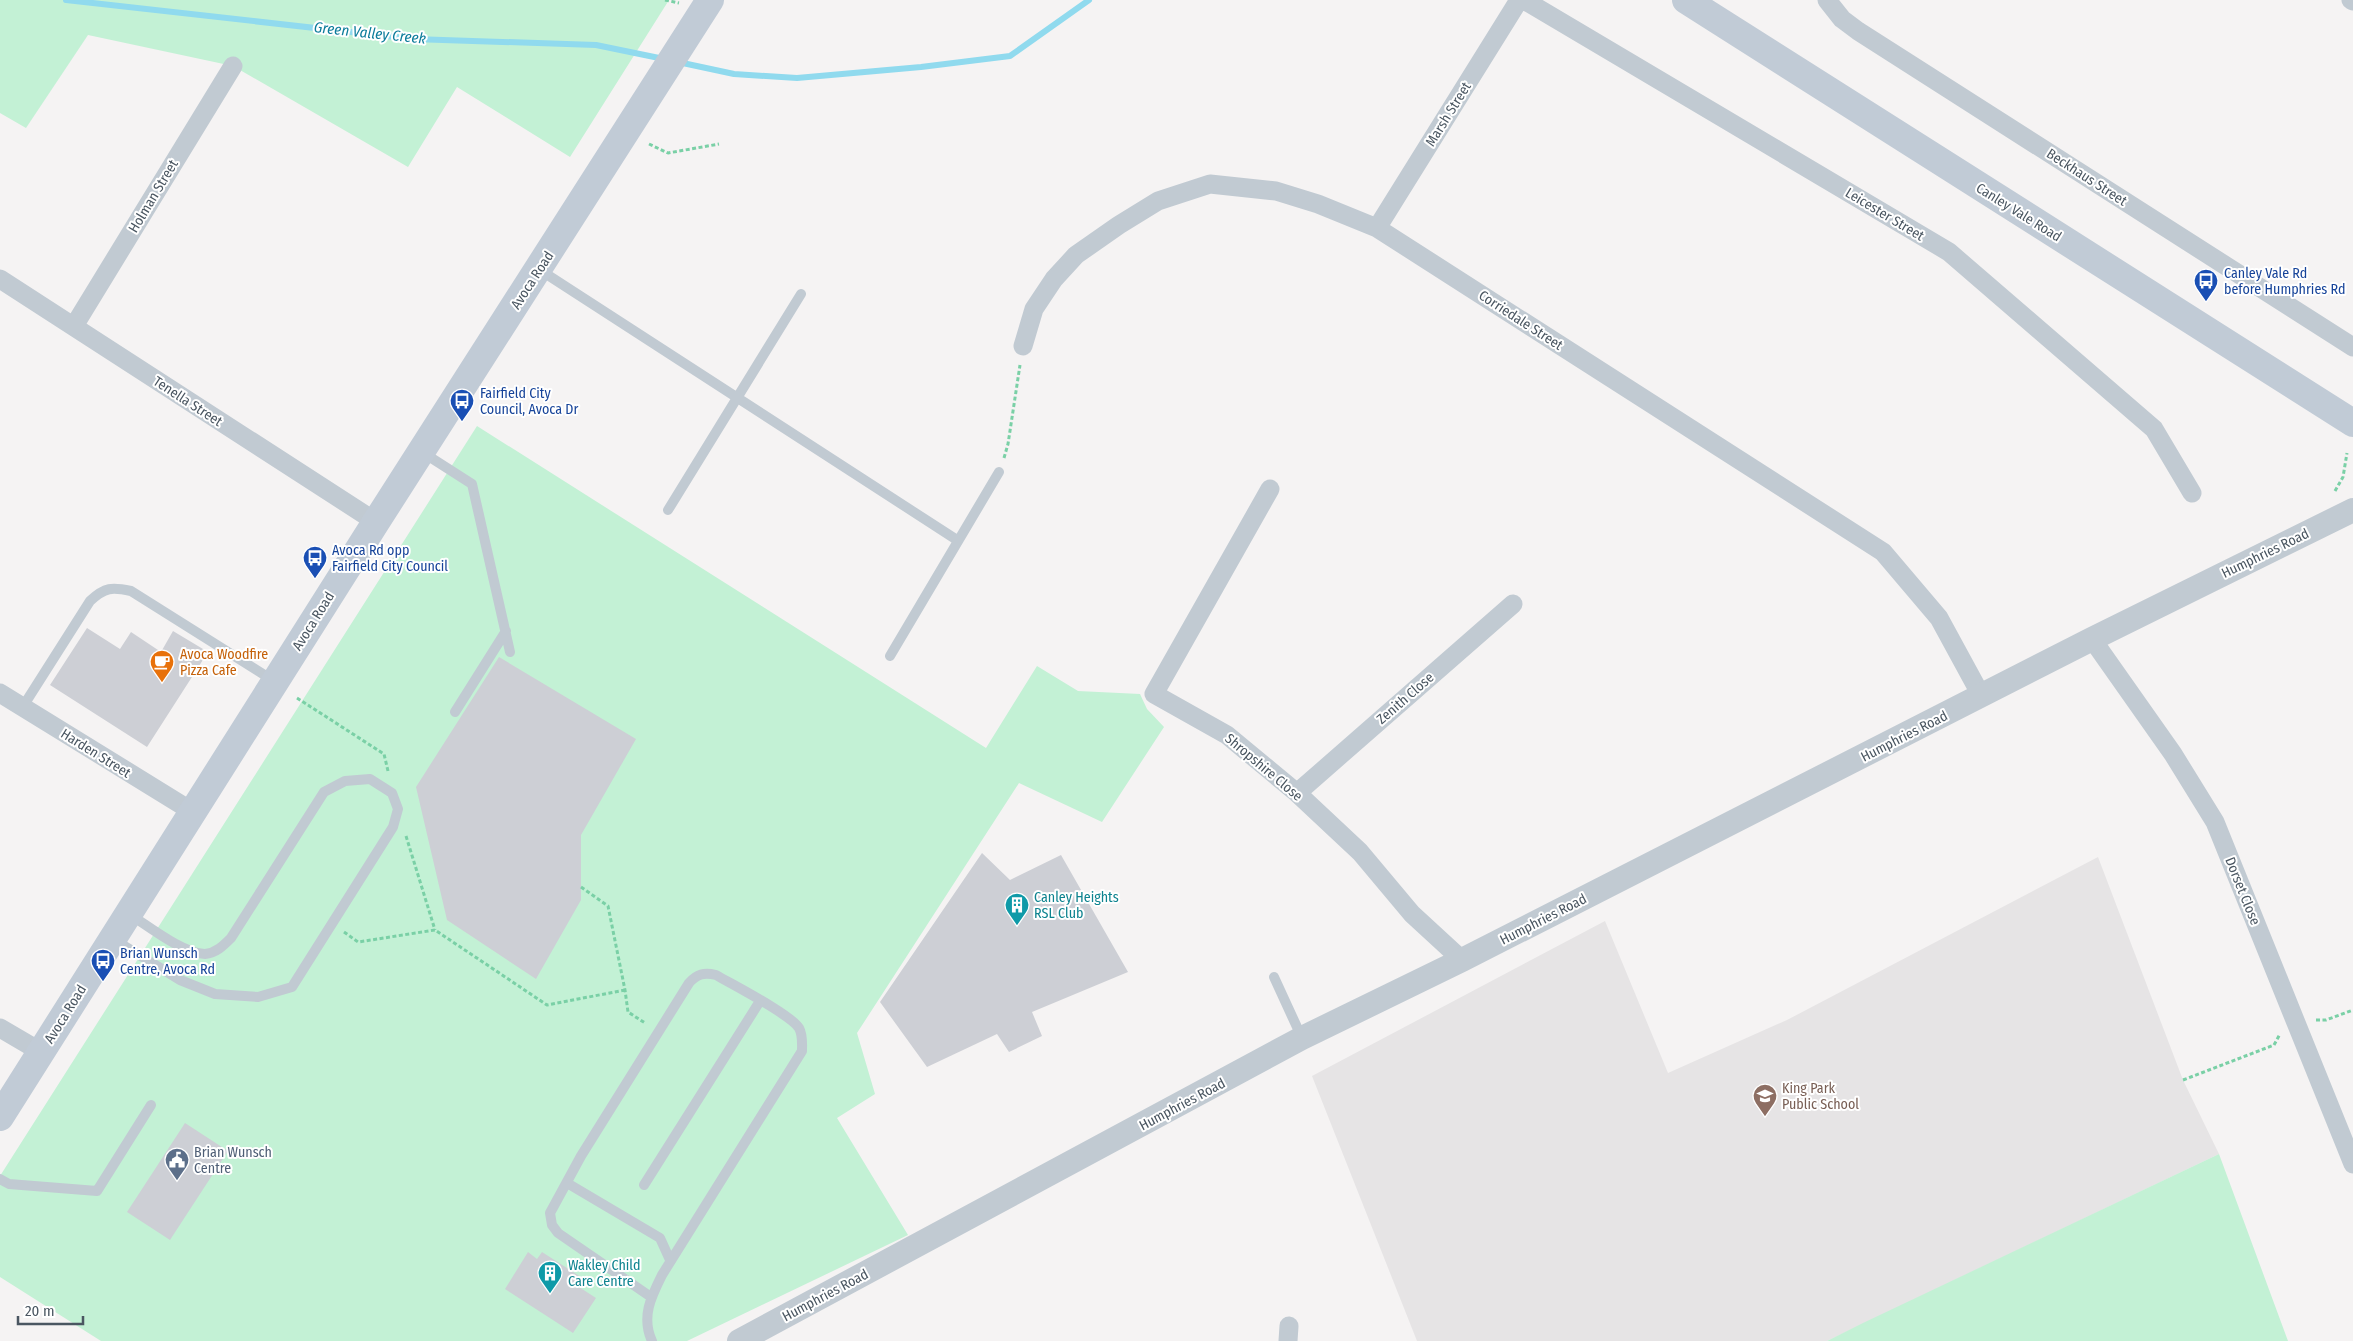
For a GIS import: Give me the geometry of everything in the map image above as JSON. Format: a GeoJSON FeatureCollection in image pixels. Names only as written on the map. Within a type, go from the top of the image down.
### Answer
{"type":"FeatureCollection","features":[{"type":"Feature","properties":{"kind":"main road","name":"Canley Vale Road"},"geometry":{"type":"LineString","coordinates":[[1686,0],[2353,423]]}},
{"type":"Feature","properties":{"kind":"main road","name":"Avoca Road"},"geometry":{"type":"LineString","coordinates":[[0,1117],[376,522],[669,66],[698,6]]}},
{"type":"Feature","properties":{"kind":"street","name":"Marsh Street"},"geometry":{"type":"LineString","coordinates":[[1377,228],[1519,0]]}},
{"type":"Feature","properties":{"kind":"street","name":"Leicester Street"},"geometry":{"type":"LineString","coordinates":[[1524,0],[1949,252],[2154,429],[2192,493]]}},
{"type":"Feature","properties":{"kind":"street","name":"Beckhaus Street"},"geometry":{"type":"LineString","coordinates":[[1827,0],[1842,19],[1858,31],[2353,347]]}},
{"type":"Feature","properties":{"kind":"street","name":"Holman Street"},"geometry":{"type":"LineString","coordinates":[[74,326],[233,66]]}},
{"type":"Feature","properties":{"kind":"street","name":"Corriedale Street"},"geometry":{"type":"LineString","coordinates":[[1023,346],[1034,309],[1054,279],[1076,255],[1158,201],[1210,184],[1276,192],[1318,204],[1377,228],[1883,552],[1940,618],[1982,696]]}},
{"type":"Feature","properties":{"kind":"street","name":"Tenella Street"},"geometry":{"type":"LineString","coordinates":[[0,280],[376,522]]}},
{"type":"Feature","properties":{"kind":"street","name":"Shropshire Close"},"geometry":{"type":"LineString","coordinates":[[1270,489],[1154,694],[1227,735],[1297,793],[1360,852],[1412,914],[1462,960]]}},
{"type":"Feature","properties":{"kind":"street","name":"Humphries Road"},"geometry":{"type":"LineString","coordinates":[[747,1339],[1302,1038],[1462,960],[2092,639],[2353,510]]}},
{"type":"Feature","properties":{"kind":"street","name":"Zenith Close"},"geometry":{"type":"LineString","coordinates":[[1297,793],[1514,604]]}},
{"type":"Feature","properties":{"kind":"street","name":"Dorset Close"},"geometry":{"type":"LineString","coordinates":[[2092,639],[2172,754],[2215,822],[2353,1164]]}},
{"type":"Feature","properties":{"kind":"street","name":"Harden Street"},"geometry":{"type":"LineString","coordinates":[[0,693],[193,812]]}},
{"type":"Feature","properties":{"kind":"street"},"geometry":{"type":"LineString","coordinates":[[0,1028],[41,1052]]}},
{"type":"Feature","properties":{"kind":"lane"},"geometry":{"type":"LineString","coordinates":[[539,269],[735,398],[957,540]]}},
{"type":"Feature","properties":{"kind":"lane"},"geometry":{"type":"LineString","coordinates":[[668,510],[735,398],[801,294]]}},
{"type":"Feature","properties":{"kind":"lane"},"geometry":{"type":"LineString","coordinates":[[421,452],[472,484],[510,652]]}},
{"type":"Feature","properties":{"kind":"lane"},"geometry":{"type":"LineString","coordinates":[[890,656],[999,472]]}},
{"type":"Feature","properties":{"kind":"lane"},"geometry":{"type":"LineString","coordinates":[[22,708],[90,601],[100,591],[114,587],[131,591],[275,682]]}},
{"type":"Feature","properties":{"kind":"lane"},"geometry":{"type":"LineString","coordinates":[[455,712],[506,631]]}},
{"type":"Feature","properties":{"kind":"lane"},"geometry":{"type":"LineString","coordinates":[[112,939],[189,984],[215,994],[258,998],[292,987],[333,925],[393,827],[398,809],[392,793],[370,779],[345,781],[324,792],[231,938],[220,949],[205,954],[190,951],[128,913]]}},
{"type":"Feature","properties":{"kind":"lane"},"geometry":{"type":"LineString","coordinates":[[651,1297],[558,1233],[552,1225],[550,1214],[580,1156],[690,983],[701,974],[716,976],[793,1022],[800,1029],[802,1051],[670,1260],[651,1297],[646,1320],[652,1341]]}},
{"type":"Feature","properties":{"kind":"lane"},"geometry":{"type":"LineString","coordinates":[[1274,977],[1302,1038]]}},
{"type":"Feature","properties":{"kind":"lane"},"geometry":{"type":"LineString","coordinates":[[644,1184],[760,1001]]}},
{"type":"Feature","properties":{"kind":"lane"},"geometry":{"type":"LineString","coordinates":[[0,1179],[9,1184],[97,1191],[151,1105]]}},
{"type":"Feature","properties":{"kind":"lane"},"geometry":{"type":"LineString","coordinates":[[567,1183],[660,1238],[670,1260]]}},
{"type":"Feature","properties":{"kind":"path"},"geometry":{"type":"LineString","coordinates":[[665,0],[698,6]]}},
{"type":"Feature","properties":{"kind":"path"},"geometry":{"type":"LineString","coordinates":[[649,144],[668,153],[719,144]]}},
{"type":"Feature","properties":{"kind":"path"},"geometry":{"type":"LineString","coordinates":[[999,472],[1008,444],[1023,346]]}},
{"type":"Feature","properties":{"kind":"path"},"geometry":{"type":"LineString","coordinates":[[2334,491],[2343,477],[2347,453]]}},
{"type":"Feature","properties":{"kind":"path"},"geometry":{"type":"LineString","coordinates":[[297,698],[384,754],[392,793]]}},
{"type":"Feature","properties":{"kind":"path"},"geometry":{"type":"LineString","coordinates":[[398,809],[435,930],[547,1005],[625,990]]}},
{"type":"Feature","properties":{"kind":"path"},"geometry":{"type":"LineString","coordinates":[[581,887],[608,906],[628,1012],[659,1032]]}},
{"type":"Feature","properties":{"kind":"path"},"geometry":{"type":"LineString","coordinates":[[333,925],[358,942],[435,930]]}},
{"type":"Feature","properties":{"kind":"path"},"geometry":{"type":"LineString","coordinates":[[2320,1019],[2326,1020],[2353,1010]]}},
{"type":"Feature","properties":{"kind":"path"},"geometry":{"type":"LineString","coordinates":[[2183,1080],[2274,1045],[2278,1035]]}},
{"type":"Feature","properties":{"kind":"shaded area","name":"King Park Public School"},"geometry":{"type":"Polygon","coordinates":[[[2098,857],[2183,1080],[2219,1154],[1827,1341],[1417,1341],[1312,1076],[1605,921],[1668,1073],[1787,1020],[2098,857]]]}},
{"type":"Feature","properties":{"kind":"green space"},"geometry":{"type":"Polygon","coordinates":[[[0,0],[669,0],[570,157],[457,87],[408,167],[233,66],[88,35],[26,128],[0,113],[0,0]]]}},
{"type":"Feature","properties":{"kind":"green space"},"geometry":{"type":"Polygon","coordinates":[[[477,426],[986,748],[1037,666],[1078,691],[1140,694],[1147,709],[1164,727],[1102,822],[1019,783],[857,1033],[875,1094],[837,1118],[908,1235],[687,1341],[101,1341],[0,1277],[0,1176],[477,426]]]}},
{"type":"Feature","properties":{"kind":"green space"},"geometry":{"type":"Polygon","coordinates":[[[2219,1154],[2288,1341],[1827,1341],[1863,1323],[2219,1154]]]}},
{"type":"Feature","properties":{"kind":"building"},"geometry":{"type":"Polygon","coordinates":[[[87,628],[120,649],[131,632],[161,652],[173,631],[208,652],[147,747],[50,685],[87,628]]]}},
{"type":"Feature","properties":{"kind":"building"},"geometry":{"type":"Polygon","coordinates":[[[499,657],[636,739],[581,835],[581,900],[536,979],[447,920],[416,787],[499,657]]]}},
{"type":"Feature","properties":{"kind":"building","name":"Canley Heights RSL Club"},"geometry":{"type":"Polygon","coordinates":[[[982,853],[1010,880],[1061,855],[1128,972],[1032,1012],[1042,1036],[1009,1052],[997,1034],[927,1067],[880,1002],[982,853]]]}},
{"type":"Feature","properties":{"kind":"building","name":"Brian Wunsch Centre"},"geometry":{"type":"Polygon","coordinates":[[[185,1123],[228,1151],[170,1240],[127,1212],[185,1123]]]}},
{"type":"Feature","properties":{"kind":"building","name":"Wakley Child Care Centre"},"geometry":{"type":"Polygon","coordinates":[[[528,1252],[537,1259],[542,1252],[584,1279],[579,1287],[596,1298],[573,1333],[505,1289],[528,1252]]]}},
{"type":"Feature","properties":{"kind":"waterway","name":"Green Valley Creek"},"geometry":{"type":"LineString","coordinates":[[66,0],[413,39],[596,45],[664,59]]}},
{"type":"Feature","properties":{"kind":"waterway"},"geometry":{"type":"LineString","coordinates":[[678,62],[734,74],[797,78],[921,67],[1010,56],[1089,0]]}},
{"type":"Feature","properties":{"kind":"place","name":"Canley Vale Rd before Humphries Rd"},"geometry":{"type":"Point","coordinates":[2206,302]}},
{"type":"Feature","properties":{"kind":"place","name":"Fairfield City Council, Avoca Dr"},"geometry":{"type":"Point","coordinates":[462,422]}},
{"type":"Feature","properties":{"kind":"place","name":"Avoca Rd opp Fairfield City Council"},"geometry":{"type":"Point","coordinates":[315,579]}},
{"type":"Feature","properties":{"kind":"place","name":"Avoca Woodfire Pizza Cafe"},"geometry":{"type":"Point","coordinates":[162,683]}},
{"type":"Feature","properties":{"kind":"place","name":"Canley Heights RSL Club"},"geometry":{"type":"Point","coordinates":[1017,926]}},
{"type":"Feature","properties":{"kind":"place","name":"Brian Wunsch Centre, Avoca Rd"},"geometry":{"type":"Point","coordinates":[103,982]}},
{"type":"Feature","properties":{"kind":"place","name":"King Park Public School"},"geometry":{"type":"Point","coordinates":[1765,1117]}},
{"type":"Feature","properties":{"kind":"place","name":"Brian Wunsch Centre"},"geometry":{"type":"Point","coordinates":[177,1181]}},
{"type":"Feature","properties":{"kind":"place","name":"Wakley Child Care Centre"},"geometry":{"type":"Point","coordinates":[550,1294]}}]}
